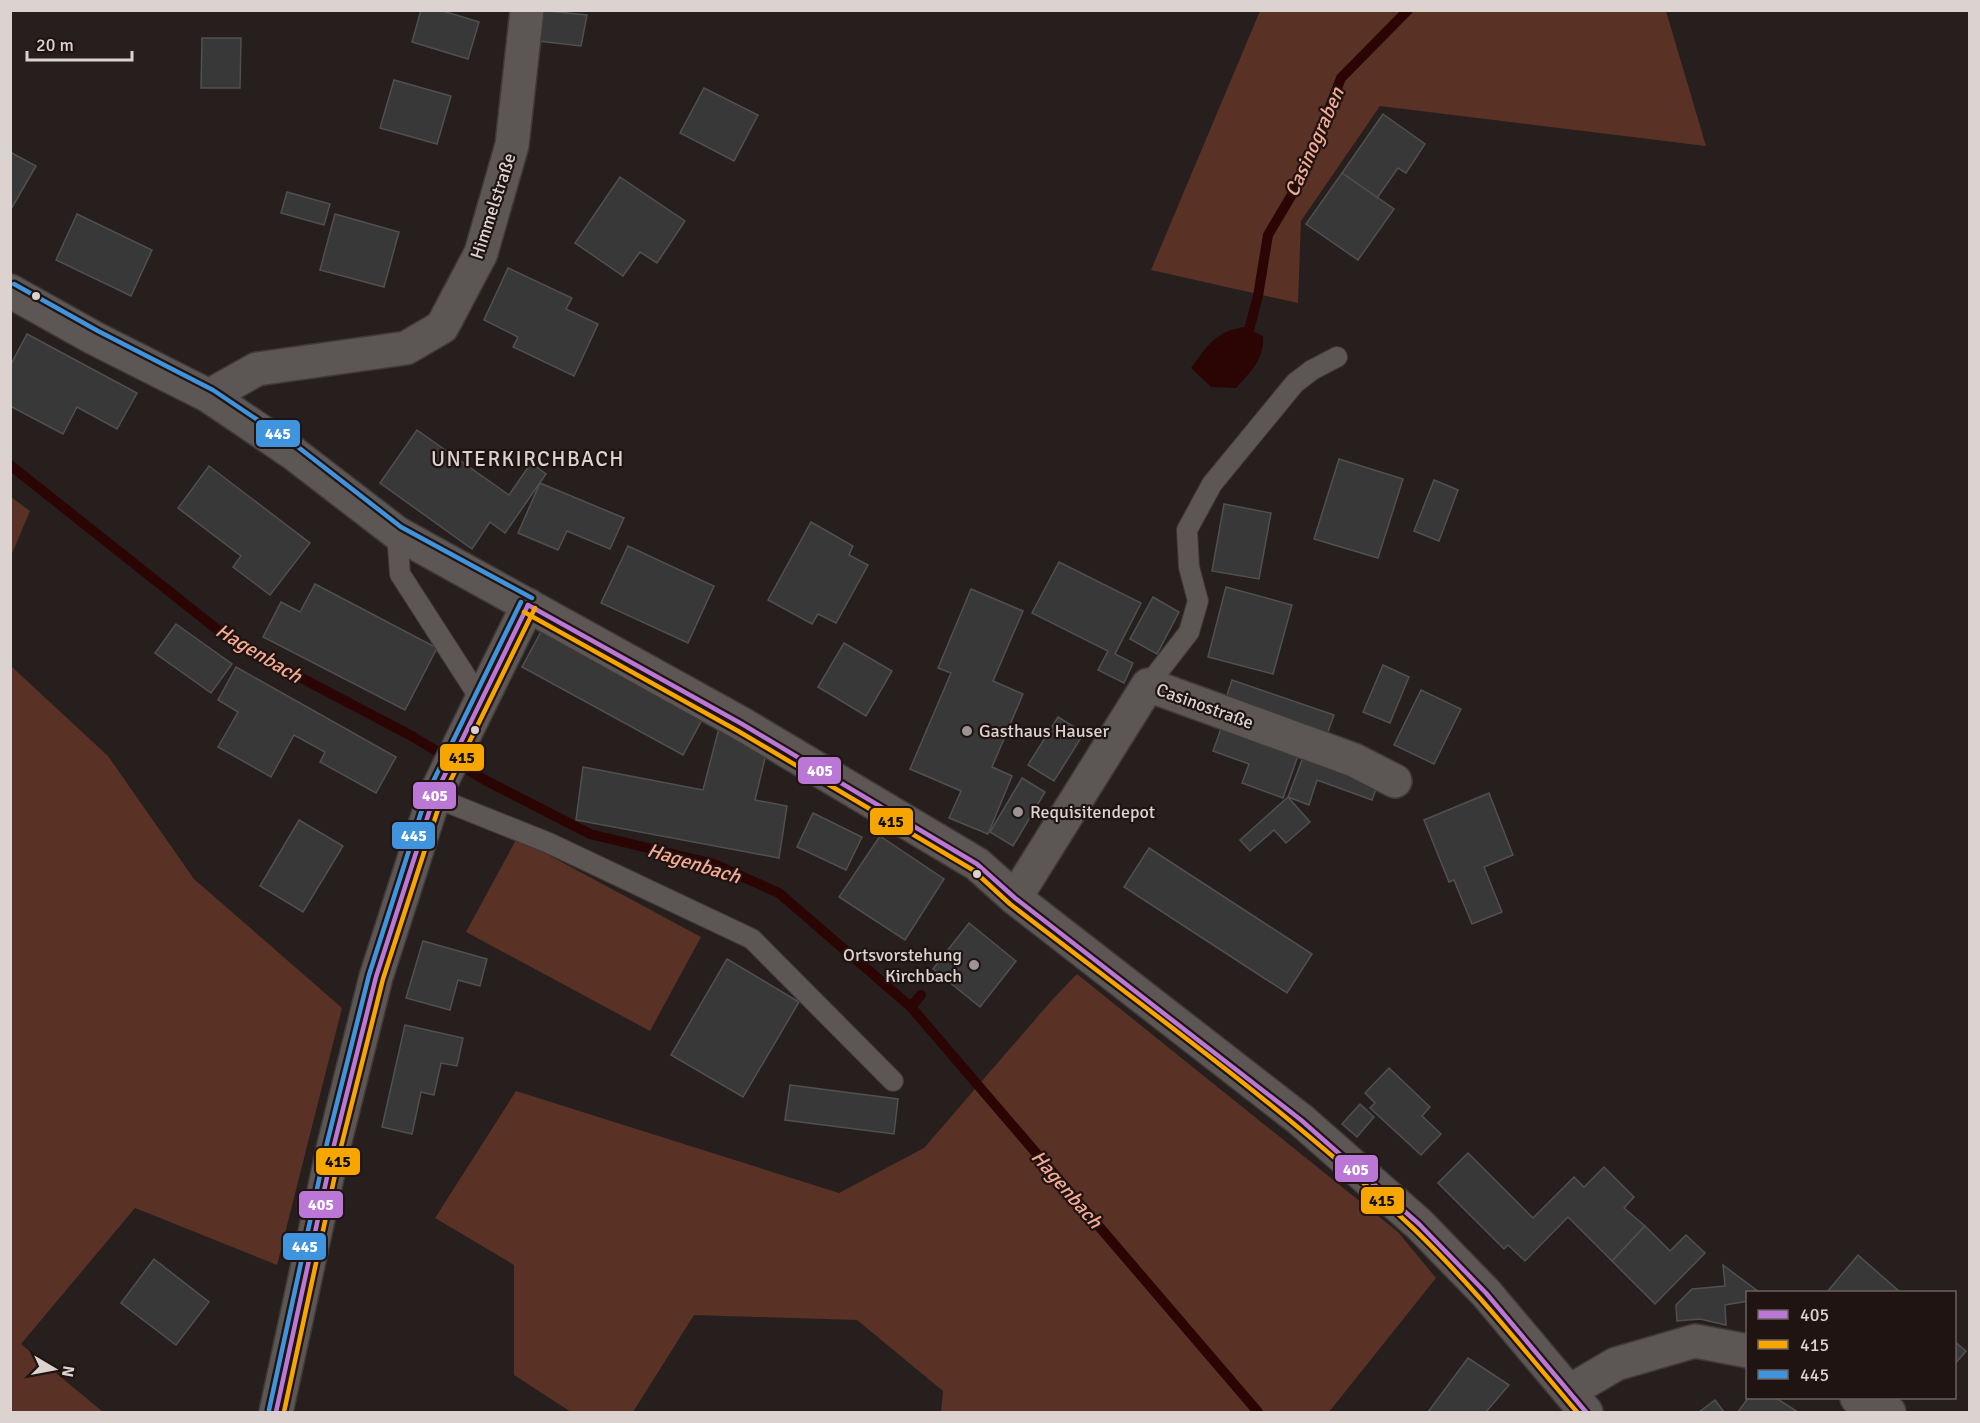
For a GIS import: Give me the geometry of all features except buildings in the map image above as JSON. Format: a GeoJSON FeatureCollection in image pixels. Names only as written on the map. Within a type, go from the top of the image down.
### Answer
{"type":"FeatureCollection","features":[{"type":"Feature","properties":{"kind":"street","name":"Himmelstraße"},"geometry":{"type":"LineString","coordinates":[[209,396],[257,369],[406,348],[441,327],[481,252],[512,145],[527,10]]}},
{"type":"Feature","properties":{"kind":"street"},"geometry":{"type":"LineString","coordinates":[[10,291],[94,338],[209,396],[292,453],[397,533],[742,724],[977,864],[1015,898],[1301,1120],[1411,1217],[1486,1293],[1578,1402],[1616,1364],[1695,1341],[1746,1351]]}},
{"type":"Feature","properties":{"kind":"street"},"geometry":{"type":"LineString","coordinates":[[276,1413],[334,1145],[373,988],[434,797],[528,605]]}},
{"type":"Feature","properties":{"kind":"street","name":"Casinostraße"},"geometry":{"type":"LineString","coordinates":[[1015,898],[1148,685],[1354,760],[1395,781]]}},
{"type":"Feature","properties":{"kind":"street"},"geometry":{"type":"LineString","coordinates":[[1859,1399],[1889,1413]]}},
{"type":"Feature","properties":{"kind":"lane"},"geometry":{"type":"LineString","coordinates":[[1148,685],[1189,632],[1197,601],[1189,567],[1187,530],[1212,484],[1295,383],[1312,370],[1337,357]]}},
{"type":"Feature","properties":{"kind":"lane"},"geometry":{"type":"LineString","coordinates":[[397,533],[400,574],[482,700]]}},
{"type":"Feature","properties":{"kind":"lane"},"geometry":{"type":"LineString","coordinates":[[434,797],[549,843],[752,939],[893,1081]]}},
{"type":"Feature","properties":{"kind":"shaded area"},"geometry":{"type":"Polygon","coordinates":[[[1260,11],[1666,11],[1706,146],[1380,106],[1301,221],[1298,303],[1151,270],[1260,11]]]}},
{"type":"Feature","properties":{"kind":"shaded area"},"geometry":{"type":"Polygon","coordinates":[[[1244,327],[1263,336],[1262,351],[1256,365],[1236,388],[1211,387],[1191,368],[1207,346],[1219,336],[1244,327]]]}},
{"type":"Feature","properties":{"kind":"shaded area"},"geometry":{"type":"Polygon","coordinates":[[[11,497],[30,511],[11,556],[11,497]]]}},
{"type":"Feature","properties":{"kind":"shaded area"},"geometry":{"type":"Polygon","coordinates":[[[11,666],[108,756],[194,879],[342,1008],[277,1265],[135,1208],[21,1344],[103,1412],[11,1412],[11,666]]]}},
{"type":"Feature","properties":{"kind":"shaded area"},"geometry":{"type":"Polygon","coordinates":[[[517,838],[701,937],[650,1031],[466,932],[517,838]]]}},
{"type":"Feature","properties":{"kind":"shaded area"},"geometry":{"type":"Polygon","coordinates":[[[1077,974],[1398,1232],[1436,1278],[1329,1412],[941,1412],[943,1391],[857,1320],[694,1315],[633,1412],[571,1412],[514,1375],[514,1265],[435,1218],[516,1091],[839,1193],[924,1148],[1077,974]]]}},
{"type":"Feature","properties":{"kind":"waterway","name":"Casinograben"},"geometry":{"type":"LineString","coordinates":[[1249,330],[1258,296],[1268,235],[1303,176],[1341,78],[1408,10]]}},
{"type":"Feature","properties":{"kind":"waterway","name":"Hagenbach"},"geometry":{"type":"LineString","coordinates":[[10,465],[233,642],[410,735],[485,780],[590,834],[714,864],[779,893],[911,1007],[1258,1412]]}},
{"type":"Feature","properties":{"kind":"waterway"},"geometry":{"type":"LineString","coordinates":[[911,1007],[921,995]]}},
{"type":"Feature","properties":{"kind":"transit line","name":"445"},"geometry":{"type":"LineString","coordinates":[[14,284],[98,331],[213,390],[298,447],[401,527],[532,598]]}},
{"type":"Feature","properties":{"kind":"transit line","name":"445"},"geometry":{"type":"LineString","coordinates":[[269,1410],[327,1143],[369,975],[427,794],[521,602]]}},
{"type":"Feature","properties":{"kind":"transit line","name":"405"},"geometry":{"type":"LineString","coordinates":[[528,605],[742,724],[977,864],[1015,898],[1301,1120],[1419,1224],[1486,1293],[1586,1412]]}},
{"type":"Feature","properties":{"kind":"transit line","name":"405"},"geometry":{"type":"LineString","coordinates":[[276,1412],[334,1145],[376,977],[434,797],[528,605]]}},
{"type":"Feature","properties":{"kind":"transit line","name":"415"},"geometry":{"type":"LineString","coordinates":[[284,1412],[341,1147],[383,979],[441,800],[535,608]]}},
{"type":"Feature","properties":{"kind":"transit line","name":"415"},"geometry":{"type":"LineString","coordinates":[[524,612],[738,731],[973,870],[1010,904],[1267,1102],[1366,1185],[1457,1273],[1577,1412]]}},
{"type":"Feature","properties":{"kind":"place","name":"Gasthaus Hauser"},"geometry":{"type":"Point","coordinates":[967,731]}},
{"type":"Feature","properties":{"kind":"place","name":"Requisitendepot"},"geometry":{"type":"Point","coordinates":[1018,812]}},
{"type":"Feature","properties":{"kind":"place","name":"Ortsvorstehung Kirchbach"},"geometry":{"type":"Point","coordinates":[974,965]}},
{"type":"Feature","properties":{"kind":"district","name":"UNTERKIRCHBACH"},"geometry":{"type":"Point","coordinates":[528,459]}}]}
